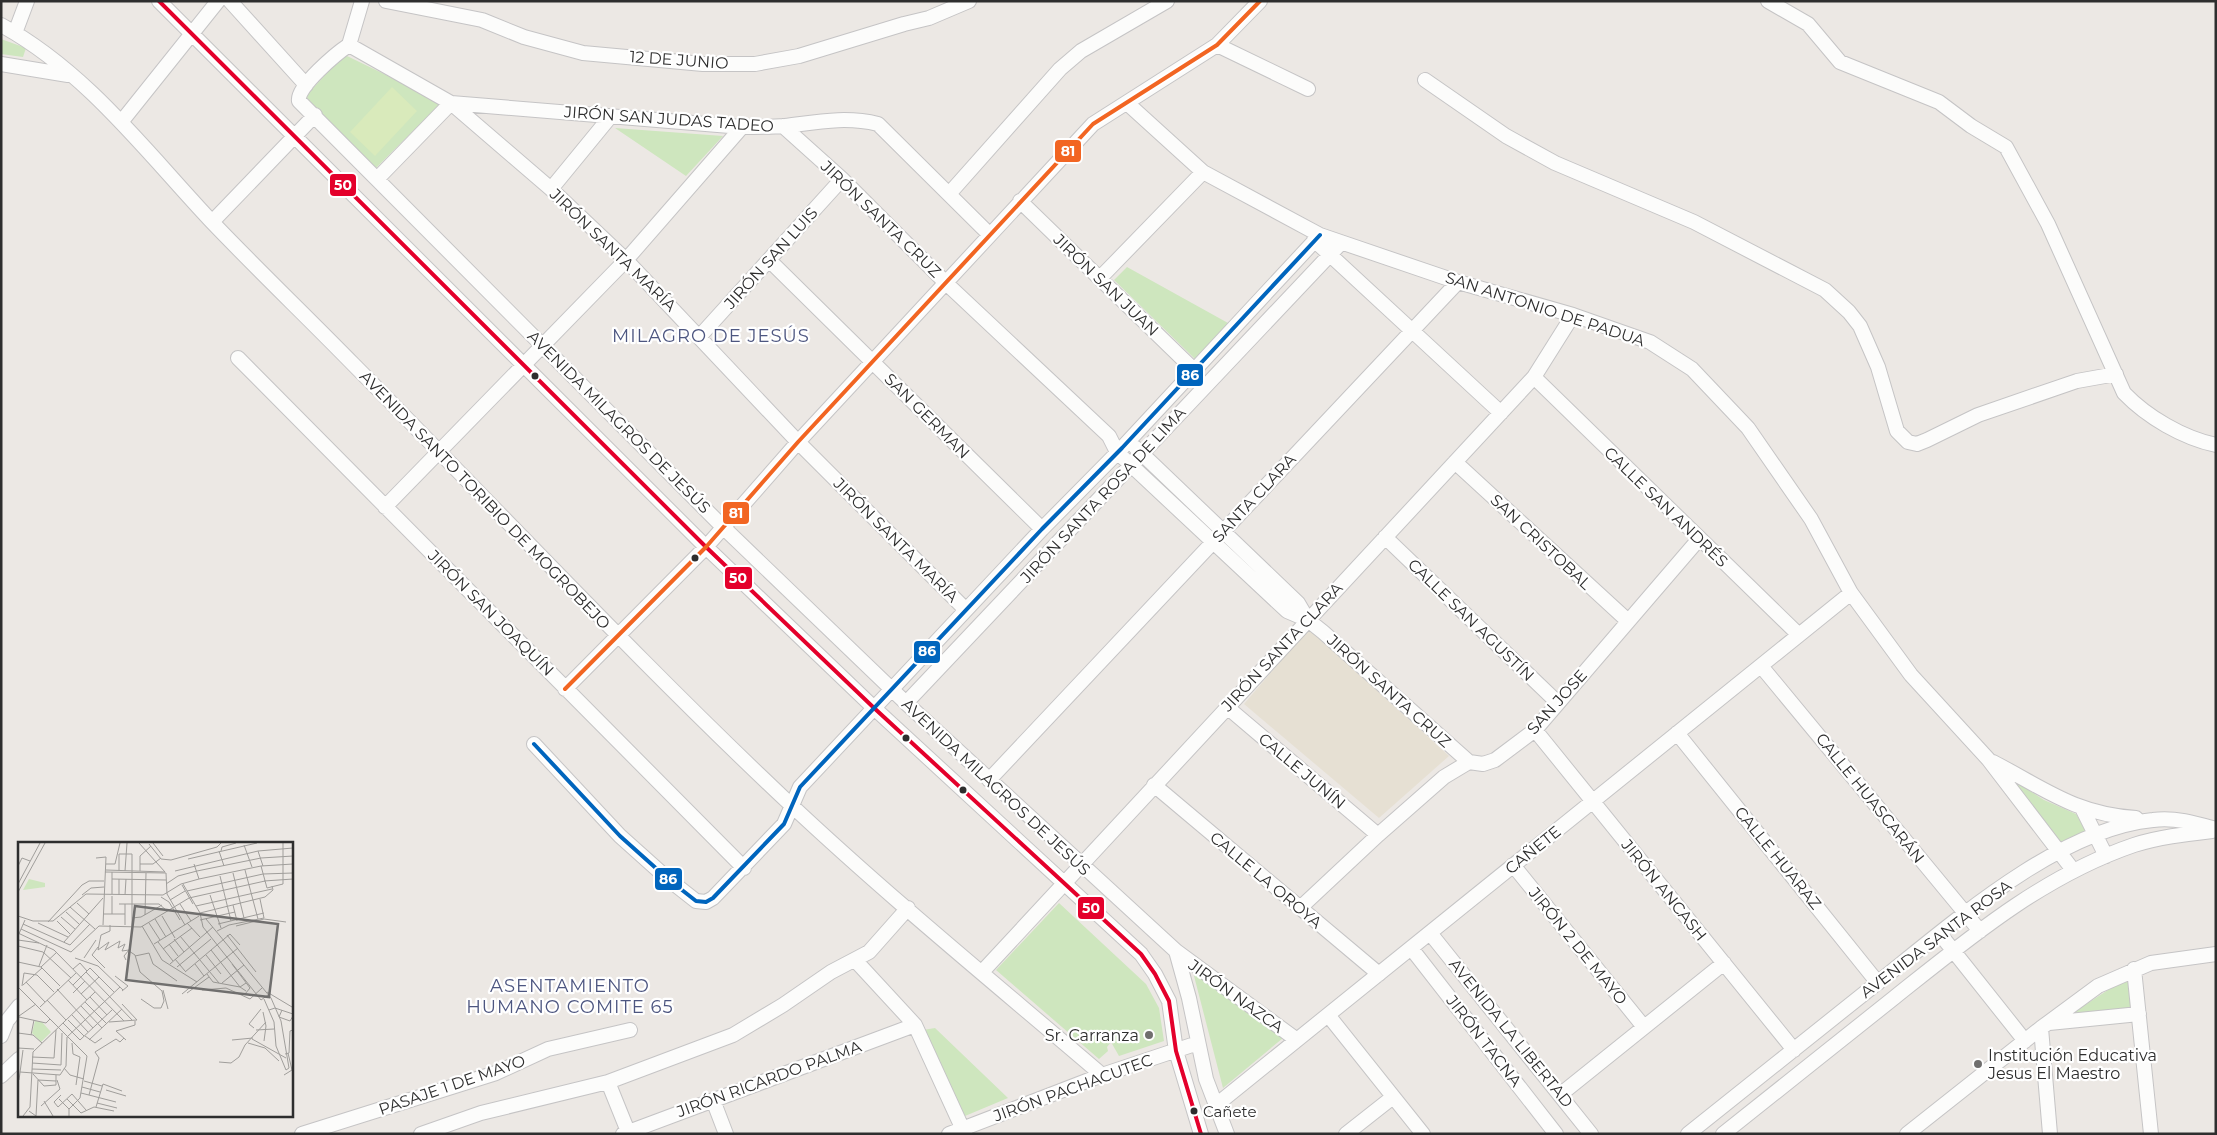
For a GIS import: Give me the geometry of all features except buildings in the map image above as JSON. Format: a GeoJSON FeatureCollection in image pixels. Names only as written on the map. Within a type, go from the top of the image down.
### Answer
{"type":"FeatureCollection","features":[{"type":"Feature","properties":{"kind":"street"},"geometry":{"type":"LineString","coordinates":[[15,32],[27,1]]}},
{"type":"Feature","properties":{"kind":"street","name":"AVENIDA MILAGROS DE JESÚS"},"geometry":{"type":"LineString","coordinates":[[159,1],[706,547],[873,707],[1141,954],[1156,974],[1169,1000],[1176,1051],[1201,1134]]}},
{"type":"Feature","properties":{"kind":"street"},"geometry":{"type":"LineString","coordinates":[[122,121],[218,1]]}},
{"type":"Feature","properties":{"kind":"street"},"geometry":{"type":"LineString","coordinates":[[230,1],[306,85],[337,53],[348,45],[362,1]]}},
{"type":"Feature","properties":{"kind":"street","name":"12 DE JUNIO"},"geometry":{"type":"LineString","coordinates":[[386,1],[482,20],[524,37],[583,53],[660,62],[755,64],[799,56],[929,18],[969,1]]}},
{"type":"Feature","properties":{"kind":"street"},"geometry":{"type":"LineString","coordinates":[[949,194],[1060,69],[1081,51],[1167,1]]}},
{"type":"Feature","properties":{"kind":"street"},"geometry":{"type":"LineString","coordinates":[[566,689],[724,528],[798,442],[872,361],[947,284],[1020,201],[1092,124],[1217,45],[1260,1]]}},
{"type":"Feature","properties":{"kind":"street"},"geometry":{"type":"LineString","coordinates":[[1768,1],[1808,24],[1840,62],[1939,102],[1971,126],[2006,147],[2048,224],[2124,393],[2142,409],[2191,438],[2216,445]]}},
{"type":"Feature","properties":{"kind":"street","name":"AVENIDA SANTO TORIBIO DE MOGROBEJO"},"geometry":{"type":"LineString","coordinates":[[1,25],[15,32],[72,75],[122,121],[212,222],[438,450],[617,636],[792,806],[1102,1075]]}},
{"type":"Feature","properties":{"kind":"street","name":"JIRÓN SAN JUDAS TADEO"},"geometry":{"type":"LineString","coordinates":[[348,45],[451,103],[742,127],[783,126],[829,120],[858,119],[878,124],[990,235]]}},
{"type":"Feature","properties":{"kind":"street"},"geometry":{"type":"LineString","coordinates":[[1217,45],[1308,89]]}},
{"type":"Feature","properties":{"kind":"street"},"geometry":{"type":"LineString","coordinates":[[1,64],[72,75]]}},
{"type":"Feature","properties":{"kind":"street"},"geometry":{"type":"LineString","coordinates":[[1425,80],[1506,136],[1555,163],[1694,222],[1825,290],[1843,305],[1860,326],[1878,366],[1897,431],[1908,442],[1917,444],[1928,440],[1978,415],[2077,380],[2116,374]]}},
{"type":"Feature","properties":{"kind":"street","name":"AVENIDA MILAGROS DE JESÚS"},"geometry":{"type":"LineString","coordinates":[[306,85],[300,93],[299,101],[378,178],[724,528],[891,689],[1176,951]]}},
{"type":"Feature","properties":{"kind":"street"},"geometry":{"type":"LineString","coordinates":[[378,178],[451,103]]}},
{"type":"Feature","properties":{"kind":"street","name":"JIRÓN SANTA MARÍA"},"geometry":{"type":"LineString","coordinates":[[451,103],[551,189],[626,260],[700,336],[798,442],[966,610]]}},
{"type":"Feature","properties":{"kind":"street","name":"SAN ANTONIO DE PADUA"},"geometry":{"type":"LineString","coordinates":[[1127,103],[1203,172],[1317,237],[1341,243],[1458,282],[1573,315],[1650,342],[1692,368],[1748,428],[1810,519],[1851,593],[1911,675],[1988,759],[2073,870]]}},
{"type":"Feature","properties":{"kind":"street"},"geometry":{"type":"LineString","coordinates":[[212,222],[315,115]]}},
{"type":"Feature","properties":{"kind":"street"},"geometry":{"type":"LineString","coordinates":[[551,189],[610,117]]}},
{"type":"Feature","properties":{"kind":"street","name":"JIRÓN SANTA CRUZ"},"geometry":{"type":"LineString","coordinates":[[783,126],[842,179],[947,284],[1109,436],[1118,452],[1298,603],[1308,620],[1469,762]]}},
{"type":"Feature","properties":{"kind":"street"},"geometry":{"type":"LineString","coordinates":[[385,507],[438,450],[626,260],[742,127]]}},
{"type":"Feature","properties":{"kind":"street"},"geometry":{"type":"LineString","coordinates":[[1100,278],[1203,172]]}},
{"type":"Feature","properties":{"kind":"street","name":"JIRÓN SAN LUIS"},"geometry":{"type":"LineString","coordinates":[[700,336],[842,179]]}},
{"type":"Feature","properties":{"kind":"street","name":"JIRÓN SAN JUAN"},"geometry":{"type":"LineString","coordinates":[[1020,201],[1193,369]]}},
{"type":"Feature","properties":{"kind":"street"},"geometry":{"type":"LineString","coordinates":[[1317,237],[1330,255],[1501,412]]}},
{"type":"Feature","properties":{"kind":"street","name":"JIRÓN SANTA ROSA DE LIMA"},"geometry":{"type":"LineString","coordinates":[[534,744],[620,836],[696,901],[706,902],[713,898],[744,868],[784,824],[800,787],[873,707],[1118,452],[1317,237]]}},
{"type":"Feature","properties":{"kind":"street","name":"JIRÓN SANTA ROSA DE LIMA"},"geometry":{"type":"LineString","coordinates":[[906,703],[1341,243]]}},
{"type":"Feature","properties":{"kind":"street","name":"SAN GERMAN"},"geometry":{"type":"LineString","coordinates":[[769,260],[1042,529]]}},
{"type":"Feature","properties":{"kind":"street","name":"SANTA CLARA"},"geometry":{"type":"LineString","coordinates":[[989,780],[1458,282]]}},
{"type":"Feature","properties":{"kind":"street","name":"JIRÓN SANTA CLARA"},"geometry":{"type":"LineString","coordinates":[[982,972],[1080,864],[1534,377],[1573,315]]}},
{"type":"Feature","properties":{"kind":"street","name":"JIRÓN SAN JOAQUÍN"},"geometry":{"type":"LineString","coordinates":[[238,358],[744,868]]}},
{"type":"Feature","properties":{"kind":"street","name":"CALLE SAN ANDRÉS"},"geometry":{"type":"LineString","coordinates":[[1534,377],[1799,635]]}},
{"type":"Feature","properties":{"kind":"street","name":"JIRÓN SANTA CRUZ"},"geometry":{"type":"LineString","coordinates":[[1109,436],[1128,441],[1143,453],[1219,536]]}},
{"type":"Feature","properties":{"kind":"street","name":"SAN CRISTOBAL"},"geometry":{"type":"LineString","coordinates":[[1455,462],[1628,622]]}},
{"type":"Feature","properties":{"kind":"street","name":"CALLE SAN AGUSTÍN"},"geometry":{"type":"LineString","coordinates":[[1385,537],[1558,703]]}},
{"type":"Feature","properties":{"kind":"street","name":"SAN JOSE"},"geometry":{"type":"LineString","coordinates":[[1300,908],[1378,835],[1444,777],[1469,762],[1482,764],[1495,760],[1535,730],[1699,539]]}},
{"type":"Feature","properties":{"kind":"street","name":"CAÑETE"},"geometry":{"type":"LineString","coordinates":[[1215,1106],[1851,593]]}},
{"type":"Feature","properties":{"kind":"street","name":"CALLE HUASCARÁN"},"geometry":{"type":"LineString","coordinates":[[1761,666],[1980,931]]}},
{"type":"Feature","properties":{"kind":"street","name":"CALLE JUNÍN"},"geometry":{"type":"LineString","coordinates":[[1227,707],[1378,835]]}},
{"type":"Feature","properties":{"kind":"street","name":"JIRÓN ANCASH"},"geometry":{"type":"LineString","coordinates":[[1535,730],[1794,1050]]}},
{"type":"Feature","properties":{"kind":"street","name":"CALLE HUARAZ"},"geometry":{"type":"LineString","coordinates":[[1677,733],[1878,983]]}},
{"type":"Feature","properties":{"kind":"street","name":"SAN ANTONIO DE PADUA"},"geometry":{"type":"LineString","coordinates":[[1988,759],[2056,798],[2083,810],[2113,817],[2153,820]]}},
{"type":"Feature","properties":{"kind":"street","name":"CALLE LA OROYA"},"geometry":{"type":"LineString","coordinates":[[1154,786],[1379,974]]}},
{"type":"Feature","properties":{"kind":"street"},"geometry":{"type":"LineString","coordinates":[[2083,810],[2106,856]]}},
{"type":"Feature","properties":{"kind":"street","name":"AVENIDA SANTA ROSA"},"geometry":{"type":"LineString","coordinates":[[1688,1134],[1966,914],[2026,870],[2058,851],[2118,827],[2153,820],[2185,821],[2216,830]]}},
{"type":"Feature","properties":{"kind":"street","name":"AVENIDA SANTA ROSA"},"geometry":{"type":"LineString","coordinates":[[1724,1133],[1954,950],[2073,870],[2136,845],[2174,835],[2216,830]]}},
{"type":"Feature","properties":{"kind":"street","name":"JIRÓN 2 DE MAYO"},"geometry":{"type":"LineString","coordinates":[[1513,866],[1644,1027]]}},
{"type":"Feature","properties":{"kind":"street"},"geometry":{"type":"LineString","coordinates":[[421,1134],[480,1113],[608,1082],[733,1035],[831,972],[869,952],[908,908]]}},
{"type":"Feature","properties":{"kind":"street","name":"AVENIDA LA LIBERTAD"},"geometry":{"type":"LineString","coordinates":[[1430,932],[1592,1134]]}},
{"type":"Feature","properties":{"kind":"street"},"geometry":{"type":"LineString","coordinates":[[1940,934],[2025,1041]]}},
{"type":"Feature","properties":{"kind":"street","name":"JIRÓN TACNA"},"geometry":{"type":"LineString","coordinates":[[1411,948],[1556,1134]]}},
{"type":"Feature","properties":{"kind":"street"},"geometry":{"type":"LineString","coordinates":[[1176,951],[1215,1106],[1227,1134]]}},
{"type":"Feature","properties":{"kind":"street","name":"JIRÓN NAZCA"},"geometry":{"type":"LineString","coordinates":[[1176,951],[1297,1040]]}},
{"type":"Feature","properties":{"kind":"street"},"geometry":{"type":"LineString","coordinates":[[1906,1134],[2044,1025],[2098,986],[2134,969],[2151,964],[2216,954]]}},
{"type":"Feature","properties":{"kind":"street"},"geometry":{"type":"LineString","coordinates":[[855,960],[915,1025],[964,1131]]}},
{"type":"Feature","properties":{"kind":"street"},"geometry":{"type":"LineString","coordinates":[[1560,1094],[1724,963]]}},
{"type":"Feature","properties":{"kind":"street"},"geometry":{"type":"LineString","coordinates":[[2134,969],[2151,1134]]}},
{"type":"Feature","properties":{"kind":"street"},"geometry":{"type":"LineString","coordinates":[[1,1036],[7,1021],[18,1007]]}},
{"type":"Feature","properties":{"kind":"street"},"geometry":{"type":"LineString","coordinates":[[2044,1025],[2139,1014]]}},
{"type":"Feature","properties":{"kind":"street"},"geometry":{"type":"LineString","coordinates":[[1328,1015],[1423,1134]]}},
{"type":"Feature","properties":{"kind":"street","name":"JIRÓN RICARDO PALMA"},"geometry":{"type":"LineString","coordinates":[[627,1133],[915,1025]]}},
{"type":"Feature","properties":{"kind":"street"},"geometry":{"type":"LineString","coordinates":[[2044,1025],[2050,1134]]}},
{"type":"Feature","properties":{"kind":"street","name":"PASAJE 1 DE MAYO"},"geometry":{"type":"LineString","coordinates":[[302,1134],[496,1073],[548,1049],[630,1030]]}},
{"type":"Feature","properties":{"kind":"street","name":"JIRÓN PACHACUTEC"},"geometry":{"type":"LineString","coordinates":[[949,1134],[964,1131],[1102,1075],[1198,1044]]}},
{"type":"Feature","properties":{"kind":"street"},"geometry":{"type":"LineString","coordinates":[[1,1076],[18,1060]]}},
{"type":"Feature","properties":{"kind":"street"},"geometry":{"type":"LineString","coordinates":[[608,1082],[627,1133]]}},
{"type":"Feature","properties":{"kind":"street"},"geometry":{"type":"LineString","coordinates":[[1346,1134],[1393,1097]]}},
{"type":"Feature","properties":{"kind":"street"},"geometry":{"type":"LineString","coordinates":[[713,1100],[726,1134]]}},
{"type":"Feature","properties":{"kind":"shaded area"},"geometry":{"type":"Polygon","coordinates":[[[1309,628],[1449,756],[1379,818],[1244,704],[1309,628]]]}},
{"type":"Feature","properties":{"kind":"green space"},"geometry":{"type":"Polygon","coordinates":[[[1,39],[26,48],[23,57],[1,54],[1,39]]]}},
{"type":"Feature","properties":{"kind":"green space"},"geometry":{"type":"Polygon","coordinates":[[[347,56],[442,102],[374,170],[302,100],[339,60],[347,56]]]}},
{"type":"Feature","properties":{"kind":"green space"},"geometry":{"type":"Polygon","coordinates":[[[392,87],[417,111],[375,156],[350,132],[392,87]]]}},
{"type":"Feature","properties":{"kind":"green space"},"geometry":{"type":"Polygon","coordinates":[[[615,128],[723,136],[686,176],[615,128]]]}},
{"type":"Feature","properties":{"kind":"green space"},"geometry":{"type":"Polygon","coordinates":[[[1127,267],[1228,323],[1195,359],[1114,280],[1127,267]]]}},
{"type":"Feature","properties":{"kind":"green space"},"geometry":{"type":"Polygon","coordinates":[[[2004,774],[2044,800],[2076,814],[2087,832],[2060,843],[2004,774]]]}},
{"type":"Feature","properties":{"kind":"green space"},"geometry":{"type":"Polygon","coordinates":[[[1059,903],[1146,984],[1159,1008],[1164,1041],[1119,1056],[1111,1042],[1107,1047],[1108,1051],[1099,1059],[996,970],[1059,903]]]}},
{"type":"Feature","properties":{"kind":"green space"},"geometry":{"type":"Polygon","coordinates":[[[1193,972],[1283,1038],[1223,1088],[1193,972]]]}},
{"type":"Feature","properties":{"kind":"green space"},"geometry":{"type":"Polygon","coordinates":[[[2128,977],[2132,1009],[2071,1014],[2128,977]]]}},
{"type":"Feature","properties":{"kind":"green space"},"geometry":{"type":"Polygon","coordinates":[[[935,1028],[1008,1098],[965,1116],[923,1030],[935,1028]]]}},
{"type":"Feature","properties":{"kind":"transit line","name":"50"},"geometry":{"type":"LineString","coordinates":[[159,1],[706,547],[873,707],[1141,954],[1155,974],[1169,1001],[1176,1051],[1201,1134]]}},
{"type":"Feature","properties":{"kind":"transit line","name":"81"},"geometry":{"type":"LineString","coordinates":[[565,689],[706,547],[798,442],[1093,124],[1217,45],[1260,1]]}},
{"type":"Feature","properties":{"kind":"transit line","name":"86"},"geometry":{"type":"LineString","coordinates":[[534,744],[620,836],[668,879],[696,901],[706,902],[713,898],[784,824],[800,787],[1042,529],[1122,448],[1320,235]]}},
{"type":"Feature","properties":{"kind":"place","name":"Sr. Carranza"},"geometry":{"type":"Point","coordinates":[1149,1035]}},
{"type":"Feature","properties":{"kind":"place","name":"Institución Educativa Jesus El Maestro"},"geometry":{"type":"Point","coordinates":[1978,1064]}},
{"type":"Feature","properties":{"kind":"place","name":"Cañete"},"geometry":{"type":"Point","coordinates":[1194,1111]}},
{"type":"Feature","properties":{"kind":"district","name":"MILAGRO DE JESÚS"},"geometry":{"type":"Point","coordinates":[711,336]}},
{"type":"Feature","properties":{"kind":"district","name":"ASENTAMIENTO HUMANO COMITE 65"},"geometry":{"type":"Point","coordinates":[570,996]}}]}
